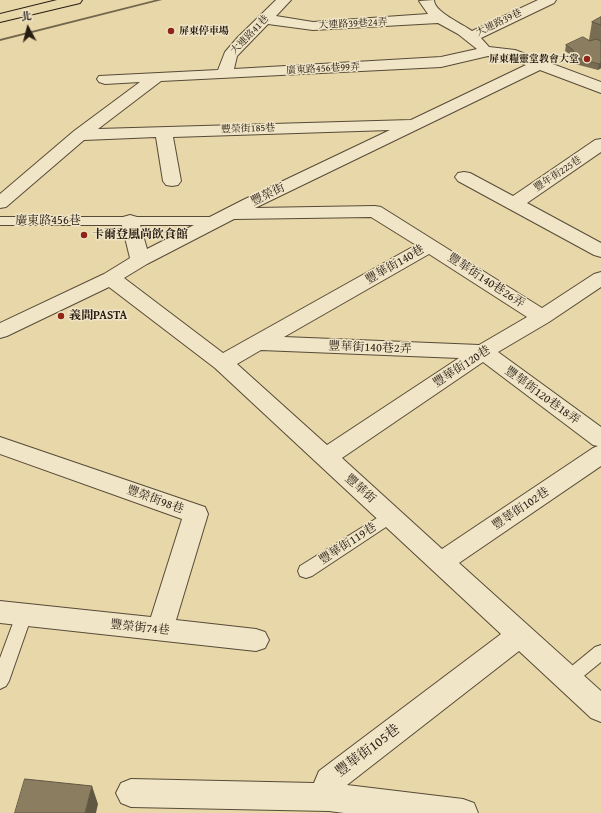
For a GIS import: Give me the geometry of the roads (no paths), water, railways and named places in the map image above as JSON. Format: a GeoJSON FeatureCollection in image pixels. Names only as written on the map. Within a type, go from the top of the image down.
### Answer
{"type":"FeatureCollection","features":[{"type":"Feature","properties":{"kind":"main road"},"geometry":{"type":"LineString","coordinates":[[0,18],[68,1]]}},
{"type":"Feature","properties":{"kind":"street","name":"大連路41巷"},"geometry":{"type":"LineString","coordinates":[[225,74],[230,55],[243,40],[284,0]]}},
{"type":"Feature","properties":{"kind":"street","name":"大連路39巷"},"geometry":{"type":"LineString","coordinates":[[427,0],[426,1],[429,8],[441,18],[471,37],[488,51]]}},
{"type":"Feature","properties":{"kind":"street","name":"大連路39巷"},"geometry":{"type":"LineString","coordinates":[[471,37],[549,0]]}},
{"type":"Feature","properties":{"kind":"street","name":"大連路39巷24弄"},"geometry":{"type":"LineString","coordinates":[[266,19],[313,26],[441,18]]}},
{"type":"Feature","properties":{"kind":"street","name":"廣東路456巷99弄"},"geometry":{"type":"LineString","coordinates":[[105,79],[442,62],[488,51],[510,53],[601,88]]}},
{"type":"Feature","properties":{"kind":"street","name":"豐榮街"},"geometry":{"type":"LineString","coordinates":[[0,330],[111,278],[140,260],[249,204],[538,65]]}},
{"type":"Feature","properties":{"kind":"street"},"geometry":{"type":"LineString","coordinates":[[0,203],[80,136],[158,77]]}},
{"type":"Feature","properties":{"kind":"street","name":"豐榮街185巷"},"geometry":{"type":"LineString","coordinates":[[80,136],[415,124]]}},
{"type":"Feature","properties":{"kind":"street"},"geometry":{"type":"LineString","coordinates":[[164,132],[172,181]]}},
{"type":"Feature","properties":{"kind":"street","name":"豐年街225巷"},"geometry":{"type":"LineString","coordinates":[[514,204],[601,144]]}},
{"type":"Feature","properties":{"kind":"street"},"geometry":{"type":"LineString","coordinates":[[464,177],[601,251]]}},
{"type":"Feature","properties":{"kind":"street","name":"豐華街140巷"},"geometry":{"type":"LineString","coordinates":[[222,363],[430,245],[375,211],[225,217]]}},
{"type":"Feature","properties":{"kind":"street"},"geometry":{"type":"LineString","coordinates":[[130,221],[140,260]]}},
{"type":"Feature","properties":{"kind":"street","name":"豐華街140巷26弄"},"geometry":{"type":"LineString","coordinates":[[430,245],[542,318]]}},
{"type":"Feature","properties":{"kind":"street","name":"豐華街"},"geometry":{"type":"LineString","coordinates":[[111,278],[222,363],[601,709]]}},
{"type":"Feature","properties":{"kind":"street","name":"豐華街120巷"},"geometry":{"type":"LineString","coordinates":[[325,458],[483,352],[542,318],[601,278]]}},
{"type":"Feature","properties":{"kind":"street","name":"豐華街140巷2弄"},"geometry":{"type":"LineString","coordinates":[[258,343],[483,352]]}},
{"type":"Feature","properties":{"kind":"street","name":"豐華街120巷18弄"},"geometry":{"type":"LineString","coordinates":[[483,352],[601,439]]}},
{"type":"Feature","properties":{"kind":"street","name":"豐榮街98巷"},"geometry":{"type":"LineString","coordinates":[[0,445],[196,514],[160,630]]}},
{"type":"Feature","properties":{"kind":"street","name":"豐華街102巷"},"geometry":{"type":"LineString","coordinates":[[440,563],[601,454]]}},
{"type":"Feature","properties":{"kind":"street","name":"豐榮街74巷"},"geometry":{"type":"LineString","coordinates":[[12,614],[256,640]]}},
{"type":"Feature","properties":{"kind":"street","name":"豐華街105巷"},"geometry":{"type":"LineString","coordinates":[[329,797],[329,781],[520,635]]}},
{"type":"Feature","properties":{"kind":"street"},"geometry":{"type":"LineString","coordinates":[[131,793],[329,797],[463,813]]}},
{"type":"Feature","properties":{"kind":"lane","name":"廣東路456巷"},"geometry":{"type":"LineString","coordinates":[[0,221],[130,221],[225,217]]}},
{"type":"Feature","properties":{"kind":"lane","name":"豐華街119巷"},"geometry":{"type":"LineString","coordinates":[[306,571],[390,517]]}},
{"type":"Feature","properties":{"kind":"lane","name":"豐榮街74巷"},"geometry":{"type":"LineString","coordinates":[[0,681],[12,614]]}},
{"type":"Feature","properties":{"kind":"lane"},"geometry":{"type":"LineString","coordinates":[[568,679],[601,652]]}},
{"type":"Feature","properties":{"kind":"waterway"},"geometry":{"type":"LineString","coordinates":[[0,40],[160,0]]}},
{"type":"Feature","properties":{"kind":"place","name":"屏東停車場"},"geometry":{"type":"Point","coordinates":[171,31]}},
{"type":"Feature","properties":{"kind":"place","name":"屏東糧靈堂教會大堂"},"geometry":{"type":"Point","coordinates":[587,59]}},
{"type":"Feature","properties":{"kind":"place","name":"卡爾登風尚飲食館"},"geometry":{"type":"Point","coordinates":[84,235]}},
{"type":"Feature","properties":{"kind":"place","name":"義間PASTA"},"geometry":{"type":"Point","coordinates":[61,316]}}]}
